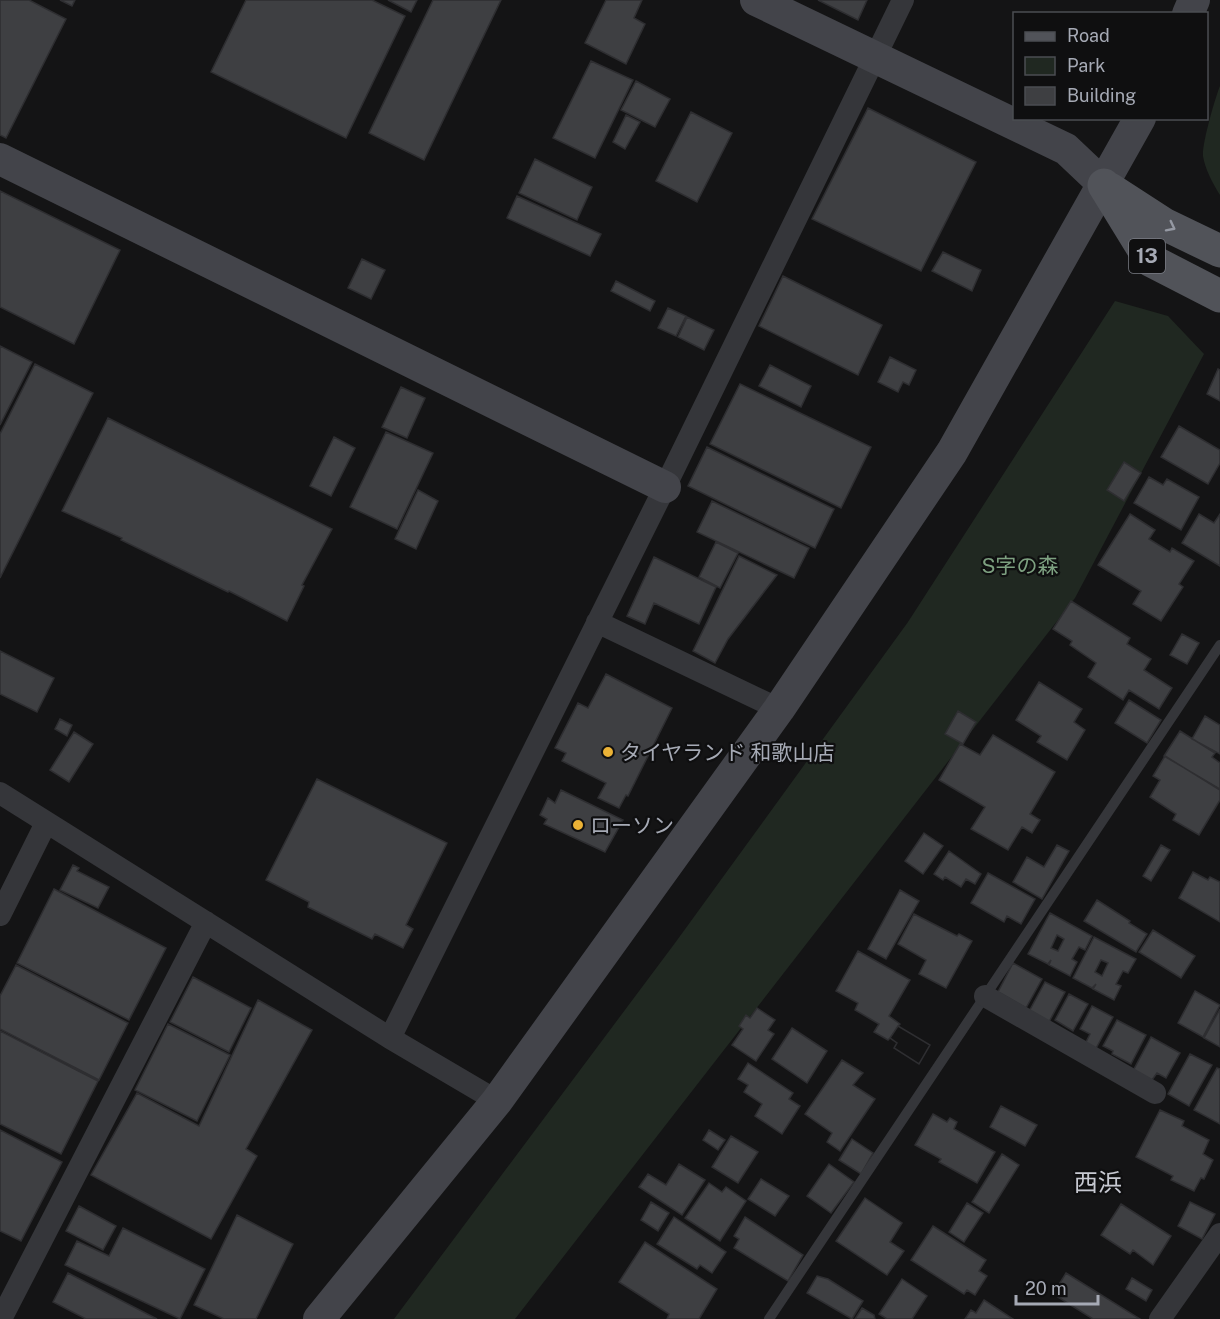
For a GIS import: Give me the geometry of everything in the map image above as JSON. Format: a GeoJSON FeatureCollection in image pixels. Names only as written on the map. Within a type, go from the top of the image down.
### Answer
{"type":"FeatureCollection","features":[{"type":"Feature","properties":{"kind":"main road","name":"13"},"geometry":{"type":"LineString","coordinates":[[1104,184],[1164,224],[1220,251]]}},
{"type":"Feature","properties":{"kind":"main road","name":"13"},"geometry":{"type":"LineString","coordinates":[[1104,184],[1150,260],[1220,296]]}},
{"type":"Feature","properties":{"kind":"street"},"geometry":{"type":"LineString","coordinates":[[756,0],[1066,149],[1104,184]]}},
{"type":"Feature","properties":{"kind":"street"},"geometry":{"type":"LineString","coordinates":[[390,1038],[665,487],[903,0]]}},
{"type":"Feature","properties":{"kind":"street"},"geometry":{"type":"LineString","coordinates":[[319,1319],[497,1101],[779,709],[952,452],[1139,120]]}},
{"type":"Feature","properties":{"kind":"street"},"geometry":{"type":"LineString","coordinates":[[0,159],[665,487]]}},
{"type":"Feature","properties":{"kind":"street"},"geometry":{"type":"LineString","coordinates":[[597,622],[779,709]]}},
{"type":"Feature","properties":{"kind":"street"},"geometry":{"type":"LineString","coordinates":[[0,793],[390,1038],[497,1101]]}},
{"type":"Feature","properties":{"kind":"street"},"geometry":{"type":"LineString","coordinates":[[0,915],[46,823]]}},
{"type":"Feature","properties":{"kind":"street"},"geometry":{"type":"LineString","coordinates":[[1,1319],[206,922]]}},
{"type":"Feature","properties":{"kind":"street"},"geometry":{"type":"LineString","coordinates":[[985,996],[1155,1093]]}},
{"type":"Feature","properties":{"kind":"street"},"geometry":{"type":"LineString","coordinates":[[1160,1319],[1220,1234]]}},
{"type":"Feature","properties":{"kind":"lane"},"geometry":{"type":"LineString","coordinates":[[769,1319],[1220,645]]}},
{"type":"Feature","properties":{"kind":"green space"},"geometry":{"type":"Polygon","coordinates":[[[1220,86],[1220,195],[1206,166],[1203,150],[1220,86]]]}},
{"type":"Feature","properties":{"kind":"green space","name":"S字の森"},"geometry":{"type":"Polygon","coordinates":[[[1115,301],[1168,316],[1204,354],[1075,598],[515,1319],[394,1319],[675,943],[908,622],[1115,301]]]}},
{"type":"Feature","properties":{"kind":"building"},"geometry":{"type":"Polygon","coordinates":[[[0,0],[29,0],[66,19],[6,138],[0,135],[0,0]]]}},
{"type":"Feature","properties":{"kind":"building"},"geometry":{"type":"Polygon","coordinates":[[[60,0],[75,0],[72,6],[60,0]]]}},
{"type":"Feature","properties":{"kind":"building"},"geometry":{"type":"Polygon","coordinates":[[[246,0],[372,0],[405,16],[346,138],[211,72],[246,0]]]}},
{"type":"Feature","properties":{"kind":"building"},"geometry":{"type":"Polygon","coordinates":[[[388,0],[417,0],[411,12],[388,0]]]}},
{"type":"Feature","properties":{"kind":"building"},"geometry":{"type":"Polygon","coordinates":[[[433,0],[501,0],[424,160],[369,133],[433,0]]]}},
{"type":"Feature","properties":{"kind":"building"},"geometry":{"type":"Polygon","coordinates":[[[606,0],[642,0],[634,18],[645,24],[626,64],[585,43],[606,0]]]}},
{"type":"Feature","properties":{"kind":"building"},"geometry":{"type":"Polygon","coordinates":[[[818,0],[867,0],[858,20],[818,0]]]}},
{"type":"Feature","properties":{"kind":"building"},"geometry":{"type":"Polygon","coordinates":[[[591,61],[633,80],[595,158],[553,138],[591,61]]]}},
{"type":"Feature","properties":{"kind":"building"},"geometry":{"type":"Polygon","coordinates":[[[636,81],[670,99],[655,127],[621,110],[636,81]]]}},
{"type":"Feature","properties":{"kind":"building"},"geometry":{"type":"Polygon","coordinates":[[[868,108],[976,162],[921,271],[812,219],[868,108]]]}},
{"type":"Feature","properties":{"kind":"building"},"geometry":{"type":"Polygon","coordinates":[[[691,112],[732,133],[697,202],[656,181],[691,112]]]}},
{"type":"Feature","properties":{"kind":"building"},"geometry":{"type":"Polygon","coordinates":[[[626,115],[640,122],[625,149],[613,142],[626,115]]]}},
{"type":"Feature","properties":{"kind":"building"},"geometry":{"type":"Polygon","coordinates":[[[535,159],[592,187],[577,220],[519,193],[535,159]]]}},
{"type":"Feature","properties":{"kind":"building"},"geometry":{"type":"Polygon","coordinates":[[[0,191],[120,250],[74,344],[0,307],[0,191]]]}},
{"type":"Feature","properties":{"kind":"building"},"geometry":{"type":"Polygon","coordinates":[[[517,196],[601,234],[590,256],[507,218],[517,196]]]}},
{"type":"Feature","properties":{"kind":"building"},"geometry":{"type":"Polygon","coordinates":[[[943,252],[981,270],[972,291],[932,271],[943,252]]]}},
{"type":"Feature","properties":{"kind":"building"},"geometry":{"type":"Polygon","coordinates":[[[362,259],[385,270],[371,299],[348,288],[362,259]]]}},
{"type":"Feature","properties":{"kind":"building"},"geometry":{"type":"Polygon","coordinates":[[[783,276],[882,325],[858,375],[759,326],[783,276]]]}},
{"type":"Feature","properties":{"kind":"building"},"geometry":{"type":"Polygon","coordinates":[[[616,281],[655,301],[650,311],[611,291],[616,281]]]}},
{"type":"Feature","properties":{"kind":"building"},"geometry":{"type":"Polygon","coordinates":[[[668,308],[686,316],[676,336],[658,328],[668,308]]]}},
{"type":"Feature","properties":{"kind":"building"},"geometry":{"type":"Polygon","coordinates":[[[687,317],[714,330],[704,350],[678,337],[687,317]]]}},
{"type":"Feature","properties":{"kind":"building"},"geometry":{"type":"Polygon","coordinates":[[[0,346],[32,362],[0,425],[0,346]]]}},
{"type":"Feature","properties":{"kind":"building"},"geometry":{"type":"Polygon","coordinates":[[[890,357],[916,370],[909,385],[903,382],[898,392],[878,382],[890,357]]]}},
{"type":"Feature","properties":{"kind":"building"},"geometry":{"type":"Polygon","coordinates":[[[35,364],[93,393],[0,578],[0,434],[35,364]]]}},
{"type":"Feature","properties":{"kind":"building"},"geometry":{"type":"Polygon","coordinates":[[[770,365],[811,386],[801,407],[759,386],[770,365]]]}},
{"type":"Feature","properties":{"kind":"building"},"geometry":{"type":"Polygon","coordinates":[[[1218,369],[1220,370],[1220,401],[1207,394],[1218,369]]]}},
{"type":"Feature","properties":{"kind":"building"},"geometry":{"type":"Polygon","coordinates":[[[740,384],[871,447],[841,508],[710,444],[740,384]]]}},
{"type":"Feature","properties":{"kind":"building"},"geometry":{"type":"Polygon","coordinates":[[[401,387],[425,398],[407,438],[382,427],[401,387]]]}},
{"type":"Feature","properties":{"kind":"building"},"geometry":{"type":"Polygon","coordinates":[[[108,418],[332,529],[302,585],[304,586],[287,621],[121,540],[122,538],[62,511],[108,418]]]}},
{"type":"Feature","properties":{"kind":"building"},"geometry":{"type":"Polygon","coordinates":[[[1179,426],[1220,450],[1220,463],[1208,484],[1161,457],[1179,426]]]}},
{"type":"Feature","properties":{"kind":"building"},"geometry":{"type":"Polygon","coordinates":[[[386,432],[433,453],[397,529],[350,507],[386,432]]]}},
{"type":"Feature","properties":{"kind":"building"},"geometry":{"type":"Polygon","coordinates":[[[334,437],[355,448],[331,496],[310,486],[334,437]]]}},
{"type":"Feature","properties":{"kind":"building"},"geometry":{"type":"Polygon","coordinates":[[[707,447],[834,509],[815,548],[688,486],[707,447]]]}},
{"type":"Feature","properties":{"kind":"building"},"geometry":{"type":"Polygon","coordinates":[[[1124,462],[1141,473],[1124,501],[1107,490],[1124,462]]]}},
{"type":"Feature","properties":{"kind":"building"},"geometry":{"type":"Polygon","coordinates":[[[1149,477],[1163,485],[1167,479],[1199,497],[1181,530],[1134,503],[1149,477]]]}},
{"type":"Feature","properties":{"kind":"building"},"geometry":{"type":"Polygon","coordinates":[[[418,490],[438,501],[416,549],[395,539],[418,490]]]}},
{"type":"Feature","properties":{"kind":"building"},"geometry":{"type":"Polygon","coordinates":[[[712,501],[809,548],[794,578],[697,532],[712,501]]]}},
{"type":"Feature","properties":{"kind":"building"},"geometry":{"type":"Polygon","coordinates":[[[1130,514],[1155,530],[1149,539],[1170,552],[1172,548],[1194,561],[1179,584],[1183,587],[1161,621],[1133,604],[1141,591],[1098,565],[1130,514]]]}},
{"type":"Feature","properties":{"kind":"building"},"geometry":{"type":"Polygon","coordinates":[[[1199,514],[1214,523],[1220,514],[1220,566],[1182,543],[1199,514]]]}},
{"type":"Feature","properties":{"kind":"building"},"geometry":{"type":"Polygon","coordinates":[[[716,542],[738,553],[720,588],[699,577],[716,542]]]}},
{"type":"Feature","properties":{"kind":"building"},"geometry":{"type":"Polygon","coordinates":[[[739,556],[777,575],[728,639],[715,663],[693,651],[739,556]]]}},
{"type":"Feature","properties":{"kind":"building"},"geometry":{"type":"Polygon","coordinates":[[[654,557],[716,587],[699,624],[654,603],[645,624],[627,616],[654,557]]]}},
{"type":"Feature","properties":{"kind":"building"},"geometry":{"type":"Polygon","coordinates":[[[1071,601],[1130,638],[1127,644],[1151,659],[1144,670],[1172,688],[1159,709],[1129,690],[1123,700],[1088,677],[1096,663],[1070,645],[1072,641],[1053,629],[1071,601]]]}},
{"type":"Feature","properties":{"kind":"building"},"geometry":{"type":"Polygon","coordinates":[[[1182,634],[1199,643],[1187,664],[1170,655],[1182,634]]]}},
{"type":"Feature","properties":{"kind":"building"},"geometry":{"type":"Polygon","coordinates":[[[0,651],[54,678],[37,712],[0,694],[0,651]]]}},
{"type":"Feature","properties":{"kind":"building"},"geometry":{"type":"Polygon","coordinates":[[[606,674],[672,708],[628,796],[626,795],[619,808],[598,798],[606,783],[562,761],[566,753],[555,748],[578,703],[588,708],[606,674]]]}},
{"type":"Feature","properties":{"kind":"building"},"geometry":{"type":"Polygon","coordinates":[[[1039,682],[1082,709],[1074,722],[1085,730],[1067,760],[1037,742],[1041,736],[1016,720],[1039,682]]]}},
{"type":"Feature","properties":{"kind":"building"},"geometry":{"type":"Polygon","coordinates":[[[1129,700],[1161,720],[1147,743],[1115,723],[1129,700]]]}},
{"type":"Feature","properties":{"kind":"building"},"geometry":{"type":"Polygon","coordinates":[[[958,711],[976,722],[963,744],[945,734],[958,711]]]}},
{"type":"Feature","properties":{"kind":"building"},"geometry":{"type":"Polygon","coordinates":[[[1205,716],[1220,725],[1220,754],[1192,739],[1205,716]]]}},
{"type":"Feature","properties":{"kind":"building"},"geometry":{"type":"Polygon","coordinates":[[[60,719],[72,725],[67,736],[55,729],[60,719]]]}},
{"type":"Feature","properties":{"kind":"building"},"geometry":{"type":"Polygon","coordinates":[[[1180,731],[1215,753],[1212,757],[1220,763],[1220,789],[1164,756],[1180,731]]]}},
{"type":"Feature","properties":{"kind":"building"},"geometry":{"type":"Polygon","coordinates":[[[74,732],[93,744],[69,782],[50,770],[74,732]]]}},
{"type":"Feature","properties":{"kind":"building"},"geometry":{"type":"Polygon","coordinates":[[[993,735],[1055,772],[1030,814],[1040,820],[1032,833],[1022,827],[1008,850],[971,829],[985,807],[939,780],[960,744],[980,755],[993,735]]]}},
{"type":"Feature","properties":{"kind":"building"},"geometry":{"type":"Polygon","coordinates":[[[1165,756],[1220,790],[1220,800],[1199,835],[1173,820],[1176,814],[1150,797],[1160,780],[1153,776],[1165,756]]]}},
{"type":"Feature","properties":{"kind":"building"},"geometry":{"type":"Polygon","coordinates":[[[317,779],[447,843],[406,925],[413,929],[403,948],[375,934],[372,939],[308,907],[309,902],[266,880],[317,779]]]}},
{"type":"Feature","properties":{"kind":"building"},"geometry":{"type":"Polygon","coordinates":[[[561,790],[623,820],[605,852],[544,824],[547,819],[540,815],[548,798],[555,803],[561,790]]]}},
{"type":"Feature","properties":{"kind":"building"},"geometry":{"type":"Polygon","coordinates":[[[924,833],[943,846],[923,874],[905,861],[924,833]]]}},
{"type":"Feature","properties":{"kind":"building"},"geometry":{"type":"Polygon","coordinates":[[[1057,845],[1069,851],[1042,899],[1013,882],[1027,857],[1044,867],[1057,845]]]}},
{"type":"Feature","properties":{"kind":"building"},"geometry":{"type":"Polygon","coordinates":[[[1161,845],[1170,850],[1151,881],[1143,876],[1161,845]]]}},
{"type":"Feature","properties":{"kind":"building"},"geometry":{"type":"Polygon","coordinates":[[[949,851],[981,874],[975,884],[966,879],[961,887],[945,877],[943,880],[934,874],[949,851]]]}},
{"type":"Feature","properties":{"kind":"building"},"geometry":{"type":"Polygon","coordinates":[[[73,865],[79,868],[77,871],[109,887],[98,908],[60,890],[73,865]]]}},
{"type":"Feature","properties":{"kind":"building"},"geometry":{"type":"Polygon","coordinates":[[[1193,872],[1208,880],[1210,877],[1220,882],[1220,922],[1179,898],[1193,872]]]}},
{"type":"Feature","properties":{"kind":"building"},"geometry":{"type":"Polygon","coordinates":[[[988,873],[1035,899],[1021,924],[1007,916],[1004,922],[971,903],[988,873]]]}},
{"type":"Feature","properties":{"kind":"building"},"geometry":{"type":"Polygon","coordinates":[[[54,889],[166,948],[129,1020],[17,963],[54,889]]]}},
{"type":"Feature","properties":{"kind":"building"},"geometry":{"type":"Polygon","coordinates":[[[900,890],[919,901],[886,959],[868,949],[900,890]]]}},
{"type":"Feature","properties":{"kind":"building"},"geometry":{"type":"Polygon","coordinates":[[[1097,900],[1147,934],[1136,952],[1084,921],[1097,900]]]}},
{"type":"Feature","properties":{"kind":"building"},"geometry":{"type":"Polygon","coordinates":[[[1050,913],[1092,936],[1085,950],[1079,947],[1072,959],[1077,962],[1070,976],[1049,965],[1051,960],[1048,964],[1028,954],[1050,913]],[[1057,935],[1051,948],[1058,951],[1064,939],[1057,935]]]}},
{"type":"Feature","properties":{"kind":"building"},"geometry":{"type":"Polygon","coordinates":[[[914,914],[972,941],[946,988],[919,974],[926,960],[898,944],[914,914]]]}},
{"type":"Feature","properties":{"kind":"building"},"geometry":{"type":"Polygon","coordinates":[[[1153,930],[1195,956],[1181,978],[1139,952],[1153,930]]]}},
{"type":"Feature","properties":{"kind":"building"},"geometry":{"type":"Polygon","coordinates":[[[1094,937],[1136,959],[1128,973],[1123,971],[1116,984],[1121,986],[1114,1000],[1093,989],[1096,984],[1092,988],[1073,978],[1094,937]],[[1101,960],[1095,972],[1102,976],[1108,963],[1101,960]]]}},
{"type":"Feature","properties":{"kind":"building"},"geometry":{"type":"Polygon","coordinates":[[[858,951],[910,980],[889,1016],[900,1024],[898,1026],[930,1045],[919,1064],[894,1048],[897,1043],[890,1038],[888,1040],[874,1032],[879,1024],[855,1010],[858,1003],[836,991],[858,951]]]}},
{"type":"Feature","properties":{"kind":"building"},"geometry":{"type":"Polygon","coordinates":[[[1013,963],[1042,979],[1026,1008],[998,992],[1013,963]]]}},
{"type":"Feature","properties":{"kind":"building"},"geometry":{"type":"Polygon","coordinates":[[[16,965],[128,1023],[99,1080],[0,1029],[0,996],[16,965]]]}},
{"type":"Feature","properties":{"kind":"building"},"geometry":{"type":"Polygon","coordinates":[[[193,977],[251,1008],[229,1052],[170,1022],[193,977]]]}},
{"type":"Feature","properties":{"kind":"building"},"geometry":{"type":"Polygon","coordinates":[[[1045,982],[1065,992],[1049,1022],[1026,1017],[1045,982]]]}},
{"type":"Feature","properties":{"kind":"building"},"geometry":{"type":"Polygon","coordinates":[[[1195,991],[1220,1005],[1203,1037],[1178,1023],[1195,991]]]}},
{"type":"Feature","properties":{"kind":"building"},"geometry":{"type":"Polygon","coordinates":[[[1069,994],[1088,1004],[1073,1031],[1055,1020],[1069,994]]]}},
{"type":"Feature","properties":{"kind":"building"},"geometry":{"type":"Polygon","coordinates":[[[258,1000],[312,1030],[246,1149],[257,1156],[211,1239],[91,1175],[137,1093],[199,1126],[258,1000]]]}},
{"type":"Feature","properties":{"kind":"building"},"geometry":{"type":"Polygon","coordinates":[[[1092,1006],[1113,1017],[1094,1052],[1084,1046],[1090,1034],[1080,1029],[1092,1006]]]}},
{"type":"Feature","properties":{"kind":"building"},"geometry":{"type":"Polygon","coordinates":[[[757,1008],[775,1020],[768,1030],[774,1034],[756,1061],[732,1045],[743,1029],[739,1026],[746,1015],[750,1018],[757,1008]]]}},
{"type":"Feature","properties":{"kind":"building"},"geometry":{"type":"Polygon","coordinates":[[[1220,1009],[1220,1047],[1204,1038],[1220,1009]]]}},
{"type":"Feature","properties":{"kind":"building"},"geometry":{"type":"Polygon","coordinates":[[[1117,1020],[1146,1035],[1131,1064],[1112,1054],[1113,1051],[1103,1046],[1117,1020]]]}},
{"type":"Feature","properties":{"kind":"building"},"geometry":{"type":"Polygon","coordinates":[[[168,1024],[230,1055],[197,1121],[135,1090],[168,1024]]]}},
{"type":"Feature","properties":{"kind":"building"},"geometry":{"type":"Polygon","coordinates":[[[898,1026],[930,1045],[919,1064],[894,1048],[897,1043],[890,1038],[898,1026]]]}},
{"type":"Feature","properties":{"kind":"building"},"geometry":{"type":"Polygon","coordinates":[[[792,1028],[827,1051],[807,1083],[772,1059],[792,1028]]]}},
{"type":"Feature","properties":{"kind":"building"},"geometry":{"type":"Polygon","coordinates":[[[0,1031],[98,1081],[61,1154],[0,1124],[0,1031]]]}},
{"type":"Feature","properties":{"kind":"building"},"geometry":{"type":"Polygon","coordinates":[[[1151,1037],[1180,1053],[1166,1078],[1157,1073],[1152,1080],[1133,1071],[1151,1037]]]}},
{"type":"Feature","properties":{"kind":"building"},"geometry":{"type":"Polygon","coordinates":[[[1190,1054],[1212,1065],[1189,1106],[1168,1094],[1190,1054]]]}},
{"type":"Feature","properties":{"kind":"building"},"geometry":{"type":"Polygon","coordinates":[[[842,1060],[863,1073],[853,1085],[875,1099],[840,1151],[827,1142],[832,1133],[805,1114],[842,1060]]]}},
{"type":"Feature","properties":{"kind":"building"},"geometry":{"type":"Polygon","coordinates":[[[748,1063],[793,1093],[789,1099],[800,1106],[782,1134],[755,1116],[762,1104],[744,1092],[748,1085],[738,1079],[748,1063]]]}},
{"type":"Feature","properties":{"kind":"building"},"geometry":{"type":"Polygon","coordinates":[[[1217,1068],[1220,1069],[1220,1124],[1194,1110],[1217,1068]]]}},
{"type":"Feature","properties":{"kind":"building"},"geometry":{"type":"Polygon","coordinates":[[[1001,1106],[1037,1125],[1025,1146],[990,1127],[1001,1106]]]}},
{"type":"Feature","properties":{"kind":"building"},"geometry":{"type":"Polygon","coordinates":[[[1160,1110],[1184,1121],[1182,1126],[1209,1140],[1203,1154],[1213,1160],[1204,1179],[1201,1178],[1194,1191],[1171,1180],[1173,1176],[1136,1157],[1160,1110]]]}},
{"type":"Feature","properties":{"kind":"building"},"geometry":{"type":"Polygon","coordinates":[[[933,1114],[947,1122],[950,1118],[957,1122],[954,1129],[995,1152],[977,1183],[939,1162],[941,1159],[915,1145],[933,1114]]]}},
{"type":"Feature","properties":{"kind":"building"},"geometry":{"type":"Polygon","coordinates":[[[0,1130],[62,1162],[21,1241],[0,1231],[0,1130]]]}},
{"type":"Feature","properties":{"kind":"building"},"geometry":{"type":"Polygon","coordinates":[[[709,1130],[725,1140],[718,1150],[703,1140],[709,1130]]]}},
{"type":"Feature","properties":{"kind":"building"},"geometry":{"type":"Polygon","coordinates":[[[731,1136],[758,1152],[738,1183],[712,1167],[731,1136]]]}},
{"type":"Feature","properties":{"kind":"building"},"geometry":{"type":"Polygon","coordinates":[[[852,1139],[873,1153],[861,1174],[839,1160],[852,1139]]]}},
{"type":"Feature","properties":{"kind":"building"},"geometry":{"type":"Polygon","coordinates":[[[1002,1154],[1019,1165],[989,1213],[972,1202],[1002,1154]]]}},
{"type":"Feature","properties":{"kind":"building"},"geometry":{"type":"Polygon","coordinates":[[[679,1164],[705,1180],[682,1215],[639,1187],[648,1174],[666,1185],[679,1164]]]}},
{"type":"Feature","properties":{"kind":"building"},"geometry":{"type":"Polygon","coordinates":[[[829,1164],[854,1182],[831,1213],[807,1196],[829,1164]]]}},
{"type":"Feature","properties":{"kind":"building"},"geometry":{"type":"Polygon","coordinates":[[[761,1179],[789,1196],[775,1216],[748,1199],[761,1179]]]}},
{"type":"Feature","properties":{"kind":"building"},"geometry":{"type":"Polygon","coordinates":[[[709,1183],[722,1192],[726,1187],[746,1201],[720,1241],[685,1218],[709,1183]]]}},
{"type":"Feature","properties":{"kind":"building"},"geometry":{"type":"Polygon","coordinates":[[[865,1198],[902,1223],[890,1242],[904,1251],[887,1275],[836,1241],[865,1198]]]}},
{"type":"Feature","properties":{"kind":"building"},"geometry":{"type":"Polygon","coordinates":[[[651,1202],[669,1213],[658,1231],[641,1220],[651,1202]]]}},
{"type":"Feature","properties":{"kind":"building"},"geometry":{"type":"Polygon","coordinates":[[[1190,1202],[1215,1214],[1202,1239],[1178,1226],[1190,1202]]]}},
{"type":"Feature","properties":{"kind":"building"},"geometry":{"type":"Polygon","coordinates":[[[967,1203],[983,1213],[964,1242],[949,1232],[967,1203]]]}},
{"type":"Feature","properties":{"kind":"building"},"geometry":{"type":"Polygon","coordinates":[[[1121,1204],[1171,1236],[1153,1265],[1133,1250],[1130,1254],[1101,1235],[1121,1204]]]}},
{"type":"Feature","properties":{"kind":"building"},"geometry":{"type":"Polygon","coordinates":[[[79,1206],[116,1226],[103,1250],[66,1231],[79,1206]]]}},
{"type":"Feature","properties":{"kind":"building"},"geometry":{"type":"Polygon","coordinates":[[[237,1215],[293,1244],[256,1319],[224,1319],[194,1305],[237,1215]]]}},
{"type":"Feature","properties":{"kind":"building"},"geometry":{"type":"Polygon","coordinates":[[[674,1217],[726,1252],[712,1273],[700,1265],[697,1269],[657,1244],[674,1217]]]}},
{"type":"Feature","properties":{"kind":"building"},"geometry":{"type":"Polygon","coordinates":[[[745,1217],[803,1255],[788,1281],[734,1248],[739,1239],[734,1236],[745,1217]]]}},
{"type":"Feature","properties":{"kind":"building"},"geometry":{"type":"Polygon","coordinates":[[[933,1226],[986,1260],[979,1271],[987,1276],[975,1295],[967,1290],[964,1294],[911,1260],[933,1226]]]}},
{"type":"Feature","properties":{"kind":"building"},"geometry":{"type":"Polygon","coordinates":[[[123,1228],[205,1269],[180,1319],[65,1265],[77,1241],[109,1256],[123,1228]]]}},
{"type":"Feature","properties":{"kind":"building"},"geometry":{"type":"Polygon","coordinates":[[[645,1242],[717,1289],[699,1319],[667,1319],[669,1314],[619,1282],[645,1242]]]}},
{"type":"Feature","properties":{"kind":"building"},"geometry":{"type":"Polygon","coordinates":[[[68,1273],[157,1319],[86,1319],[53,1302],[68,1273]]]}},
{"type":"Feature","properties":{"kind":"building"},"geometry":{"type":"Polygon","coordinates":[[[1066,1273],[1140,1319],[1093,1319],[1053,1294],[1066,1273]]]}},
{"type":"Feature","properties":{"kind":"building"},"geometry":{"type":"Polygon","coordinates":[[[817,1276],[828,1279],[863,1301],[852,1319],[807,1293],[817,1276]]]}},
{"type":"Feature","properties":{"kind":"building"},"geometry":{"type":"Polygon","coordinates":[[[1132,1278],[1152,1290],[1146,1301],[1126,1289],[1132,1278]]]}},
{"type":"Feature","properties":{"kind":"building"},"geometry":{"type":"Polygon","coordinates":[[[902,1279],[927,1296],[912,1319],[887,1319],[879,1314],[902,1279]]]}},
{"type":"Feature","properties":{"kind":"building"},"geometry":{"type":"Polygon","coordinates":[[[984,1300],[1013,1319],[965,1319],[971,1310],[976,1313],[984,1300]]]}},
{"type":"Feature","properties":{"kind":"building"},"geometry":{"type":"Polygon","coordinates":[[[862,1308],[874,1315],[875,1319],[855,1319],[862,1308]]]}},
{"type":"Feature","properties":{"kind":"place","name":"タイヤランド 和歌山店"},"geometry":{"type":"Point","coordinates":[608,752]}},
{"type":"Feature","properties":{"kind":"place","name":"ローソン"},"geometry":{"type":"Point","coordinates":[578,825]}},
{"type":"Feature","properties":{"kind":"district","name":"西浜"},"geometry":{"type":"Point","coordinates":[1098,1182]}}]}
